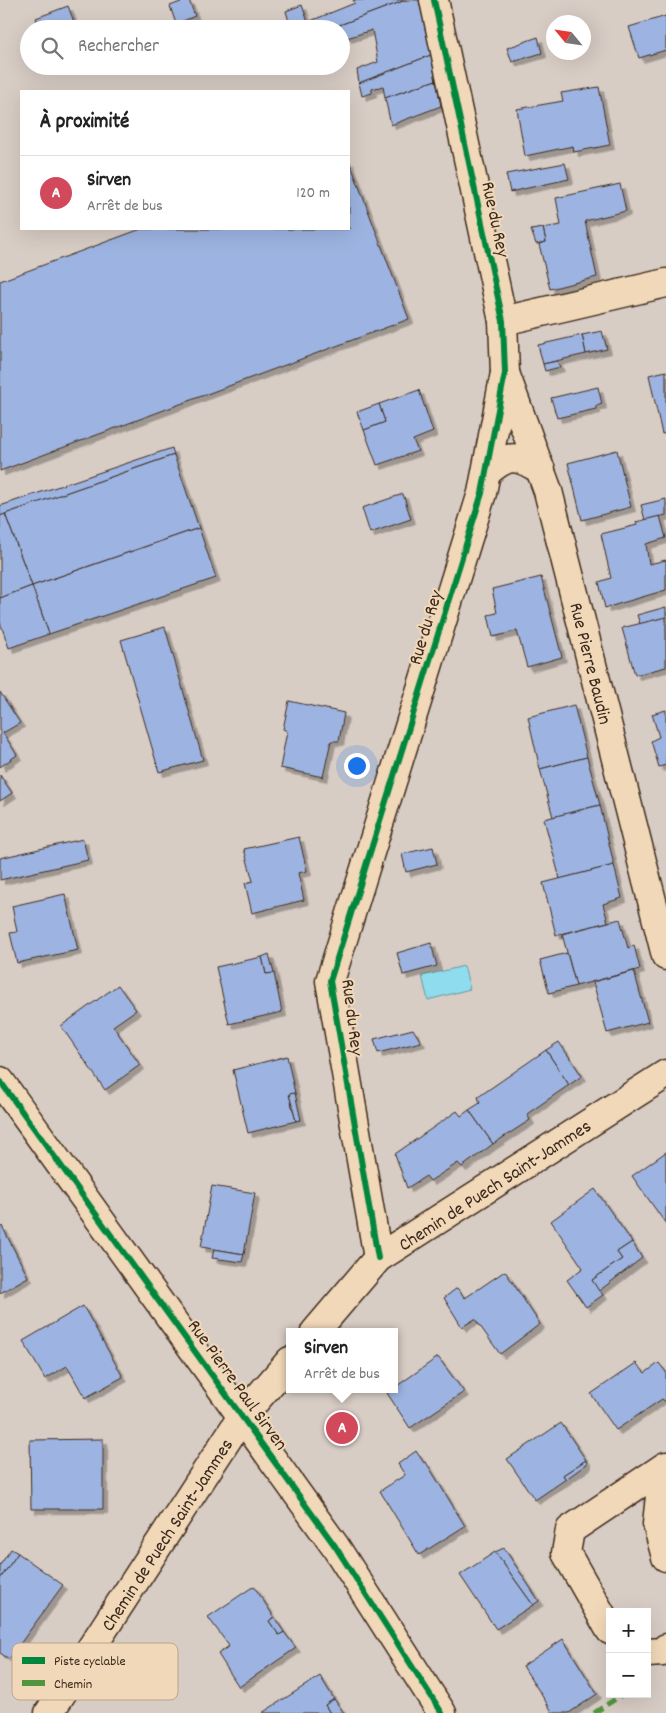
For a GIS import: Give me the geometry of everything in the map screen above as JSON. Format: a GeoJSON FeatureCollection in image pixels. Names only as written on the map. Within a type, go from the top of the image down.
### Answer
{"type":"FeatureCollection","features":[{"type":"Feature","properties":{"kind":"street","name":"Rue du Rey"},"geometry":{"type":"LineString","coordinates":[[378,1258],[330,981],[487,472],[506,373],[503,321],[434,0]]}},
{"type":"Feature","properties":{"kind":"street"},"geometry":{"type":"LineString","coordinates":[[503,321],[666,283]]}},
{"type":"Feature","properties":{"kind":"street","name":"Rue Pierre Baudin"},"geometry":{"type":"LineString","coordinates":[[506,373],[548,491],[666,956]]}},
{"type":"Feature","properties":{"kind":"street"},"geometry":{"type":"LineString","coordinates":[[487,472],[501,459],[514,458],[526,461],[541,470]]}},
{"type":"Feature","properties":{"kind":"street","name":"Chemin de Puech Saint-Jammes"},"geometry":{"type":"LineString","coordinates":[[318,1328],[378,1258],[666,1074]]}},
{"type":"Feature","properties":{"kind":"street","name":"Rue Pierre Paul Sirven"},"geometry":{"type":"LineString","coordinates":[[0,1081],[243,1415],[335,1546],[442,1713]]}},
{"type":"Feature","properties":{"kind":"street","name":"Chemin de Puech Saint-Jammes"},"geometry":{"type":"LineString","coordinates":[[95,1643],[243,1415],[286,1366]]}},
{"type":"Feature","properties":{"kind":"street"},"geometry":{"type":"LineString","coordinates":[[665,1467],[657,1524],[666,1557]]}},
{"type":"Feature","properties":{"kind":"street"},"geometry":{"type":"LineString","coordinates":[[606,1623],[566,1554],[570,1530],[665,1467]]}},
{"type":"Feature","properties":{"kind":"street"},"geometry":{"type":"LineString","coordinates":[[651,1653],[663,1652],[666,1648]]}},
{"type":"Feature","properties":{"kind":"street","name":"Chemin de Puech Saint-Jammes"},"geometry":{"type":"LineString","coordinates":[[50,1713],[58,1700]]}},
{"type":"Feature","properties":{"kind":"water"},"geometry":{"type":"Polygon","coordinates":[[[464,966],[470,989],[428,1000],[422,976],[464,966]]]}},
{"type":"Feature","properties":{"kind":"building"},"geometry":{"type":"Polygon","coordinates":[[[189,0],[195,16],[186,20],[175,20],[170,6],[189,0]]]}},
{"type":"Feature","properties":{"kind":"building"},"geometry":{"type":"Polygon","coordinates":[[[353,0],[406,0],[350,21],[313,20],[355,3],[353,0]]]}},
{"type":"Feature","properties":{"kind":"building"},"geometry":{"type":"Polygon","coordinates":[[[406,0],[420,0],[431,55],[359,83],[357,70],[378,62],[372,30],[350,37],[350,21],[406,0]]]}},
{"type":"Feature","properties":{"kind":"building"},"geometry":{"type":"Polygon","coordinates":[[[302,5],[307,20],[288,20],[286,11],[302,5]]]}},
{"type":"Feature","properties":{"kind":"building"},"geometry":{"type":"Polygon","coordinates":[[[68,6],[73,20],[37,20],[36,18],[68,6]]]}},
{"type":"Feature","properties":{"kind":"building"},"geometry":{"type":"Polygon","coordinates":[[[666,16],[666,50],[639,58],[629,27],[666,16]]]}},
{"type":"Feature","properties":{"kind":"building"},"geometry":{"type":"Polygon","coordinates":[[[538,37],[542,53],[512,62],[507,48],[538,37]]]}},
{"type":"Feature","properties":{"kind":"building"},"geometry":{"type":"Polygon","coordinates":[[[431,55],[436,80],[385,98],[383,86],[372,89],[372,93],[362,96],[359,83],[431,55]]]}},
{"type":"Feature","properties":{"kind":"building"},"geometry":{"type":"Polygon","coordinates":[[[436,80],[441,106],[391,125],[385,98],[436,80]]]}},
{"type":"Feature","properties":{"kind":"building"},"geometry":{"type":"Polygon","coordinates":[[[599,87],[610,145],[574,152],[573,146],[525,156],[517,109],[563,101],[561,93],[599,87]]]}},
{"type":"Feature","properties":{"kind":"building"},"geometry":{"type":"Polygon","coordinates":[[[350,163],[409,319],[0,471],[0,281],[138,230],[350,230],[350,163]]]}},
{"type":"Feature","properties":{"kind":"building"},"geometry":{"type":"Polygon","coordinates":[[[565,163],[569,179],[510,192],[506,174],[565,163]]]}},
{"type":"Feature","properties":{"kind":"building"},"geometry":{"type":"Polygon","coordinates":[[[620,184],[626,211],[585,221],[597,277],[550,289],[539,244],[546,242],[543,228],[561,225],[556,198],[620,184]]]}},
{"type":"Feature","properties":{"kind":"building"},"geometry":{"type":"Polygon","coordinates":[[[543,228],[546,242],[536,244],[531,230],[543,228]]]}},
{"type":"Feature","properties":{"kind":"building"},"geometry":{"type":"Polygon","coordinates":[[[602,331],[607,349],[586,354],[582,335],[602,331]]]}},
{"type":"Feature","properties":{"kind":"building"},"geometry":{"type":"Polygon","coordinates":[[[582,335],[586,354],[543,364],[538,345],[582,335]]]}},
{"type":"Feature","properties":{"kind":"building"},"geometry":{"type":"Polygon","coordinates":[[[557,361],[560,367],[545,371],[543,364],[557,361]]]}},
{"type":"Feature","properties":{"kind":"building"},"geometry":{"type":"Polygon","coordinates":[[[666,371],[666,433],[662,434],[649,375],[666,371]]]}},
{"type":"Feature","properties":{"kind":"building"},"geometry":{"type":"Polygon","coordinates":[[[598,387],[602,404],[596,406],[596,409],[557,418],[551,398],[598,387]]]}},
{"type":"Feature","properties":{"kind":"building"},"geometry":{"type":"Polygon","coordinates":[[[419,390],[433,432],[413,440],[418,451],[377,465],[364,430],[385,422],[379,404],[419,390]]]}},
{"type":"Feature","properties":{"kind":"building"},"geometry":{"type":"Polygon","coordinates":[[[379,404],[385,422],[364,430],[357,412],[379,404]]]}},
{"type":"Feature","properties":{"kind":"building"},"geometry":{"type":"Polygon","coordinates":[[[172,448],[174,455],[0,516],[0,506],[172,448]]]}},
{"type":"Feature","properties":{"kind":"building"},"geometry":{"type":"Polygon","coordinates":[[[617,450],[631,507],[582,520],[568,463],[617,450]]]}},
{"type":"Feature","properties":{"kind":"building"},"geometry":{"type":"Polygon","coordinates":[[[174,455],[199,528],[32,586],[5,514],[174,455]]]}},
{"type":"Feature","properties":{"kind":"building"},"geometry":{"type":"Polygon","coordinates":[[[403,494],[411,519],[370,533],[362,508],[403,494]]]}},
{"type":"Feature","properties":{"kind":"building"},"geometry":{"type":"Polygon","coordinates":[[[666,499],[666,515],[645,520],[641,505],[666,499]]]}},
{"type":"Feature","properties":{"kind":"building"},"geometry":{"type":"Polygon","coordinates":[[[5,514],[32,586],[0,598],[0,516],[5,514]]]}},
{"type":"Feature","properties":{"kind":"building"},"geometry":{"type":"Polygon","coordinates":[[[660,516],[666,538],[646,544],[649,564],[666,560],[666,590],[605,608],[599,582],[611,578],[601,534],[637,525],[636,522],[660,516]]]}},
{"type":"Feature","properties":{"kind":"building"},"geometry":{"type":"Polygon","coordinates":[[[199,528],[216,578],[49,634],[32,586],[199,528]]]}},
{"type":"Feature","properties":{"kind":"building"},"geometry":{"type":"Polygon","coordinates":[[[541,577],[562,657],[527,667],[517,631],[493,637],[488,615],[497,613],[492,589],[541,577]]]}},
{"type":"Feature","properties":{"kind":"building"},"geometry":{"type":"Polygon","coordinates":[[[32,586],[49,634],[9,648],[0,622],[0,598],[32,586]]]}},
{"type":"Feature","properties":{"kind":"building"},"geometry":{"type":"Polygon","coordinates":[[[666,607],[666,617],[640,624],[637,615],[666,607]]]}},
{"type":"Feature","properties":{"kind":"building"},"geometry":{"type":"Polygon","coordinates":[[[666,617],[666,667],[635,675],[622,628],[666,617]]]}},
{"type":"Feature","properties":{"kind":"building"},"geometry":{"type":"Polygon","coordinates":[[[165,627],[203,760],[159,772],[121,640],[165,627]]]}},
{"type":"Feature","properties":{"kind":"building"},"geometry":{"type":"Polygon","coordinates":[[[0,692],[20,723],[3,733],[17,755],[0,767],[0,692]]]}},
{"type":"Feature","properties":{"kind":"building"},"geometry":{"type":"Polygon","coordinates":[[[289,701],[344,713],[339,741],[331,741],[323,777],[280,768],[287,731],[283,729],[289,701]]]}},
{"type":"Feature","properties":{"kind":"building"},"geometry":{"type":"Polygon","coordinates":[[[574,705],[587,757],[540,769],[528,717],[574,705]]]}},
{"type":"Feature","properties":{"kind":"building"},"geometry":{"type":"Polygon","coordinates":[[[666,710],[666,765],[659,767],[651,741],[659,737],[652,714],[666,710]]]}},
{"type":"Feature","properties":{"kind":"building"},"geometry":{"type":"Polygon","coordinates":[[[587,757],[600,805],[553,817],[540,769],[587,757]]]}},
{"type":"Feature","properties":{"kind":"building"},"geometry":{"type":"Polygon","coordinates":[[[0,775],[12,793],[0,801],[0,775]]]}},
{"type":"Feature","properties":{"kind":"building"},"geometry":{"type":"Polygon","coordinates":[[[600,805],[614,865],[560,879],[544,819],[600,805]]]}},
{"type":"Feature","properties":{"kind":"building"},"geometry":{"type":"Polygon","coordinates":[[[299,837],[307,871],[298,873],[304,900],[252,913],[245,883],[253,881],[244,849],[299,837]]]}},
{"type":"Feature","properties":{"kind":"building"},"geometry":{"type":"Polygon","coordinates":[[[83,839],[88,860],[0,880],[0,858],[83,839]]]}},
{"type":"Feature","properties":{"kind":"building"},"geometry":{"type":"Polygon","coordinates":[[[433,847],[437,864],[406,872],[402,854],[433,847]]]}},
{"type":"Feature","properties":{"kind":"building"},"geometry":{"type":"Polygon","coordinates":[[[614,865],[622,898],[603,904],[608,922],[556,935],[543,883],[614,865]]]}},
{"type":"Feature","properties":{"kind":"building"},"geometry":{"type":"Polygon","coordinates":[[[65,894],[78,950],[17,963],[10,933],[17,932],[12,906],[65,894]]]}},
{"type":"Feature","properties":{"kind":"building"},"geometry":{"type":"Polygon","coordinates":[[[620,919],[628,948],[634,945],[640,969],[576,986],[562,934],[620,919]]]}},
{"type":"Feature","properties":{"kind":"building"},"geometry":{"type":"Polygon","coordinates":[[[431,943],[437,966],[403,975],[397,953],[431,943]]]}},
{"type":"Feature","properties":{"kind":"building"},"geometry":{"type":"Polygon","coordinates":[[[567,953],[576,986],[549,993],[540,960],[567,953]]]}},
{"type":"Feature","properties":{"kind":"building"},"geometry":{"type":"Polygon","coordinates":[[[269,954],[274,973],[266,974],[262,957],[269,954]]]}},
{"type":"Feature","properties":{"kind":"building"},"geometry":{"type":"Polygon","coordinates":[[[262,957],[266,974],[274,973],[282,1012],[229,1024],[216,967],[262,957]]]}},
{"type":"Feature","properties":{"kind":"building"},"geometry":{"type":"Polygon","coordinates":[[[634,971],[648,1022],[607,1033],[593,982],[634,971]]]}},
{"type":"Feature","properties":{"kind":"building"},"geometry":{"type":"Polygon","coordinates":[[[118,985],[136,1010],[113,1026],[140,1065],[105,1090],[61,1026],[118,985]]]}},
{"type":"Feature","properties":{"kind":"building"},"geometry":{"type":"Polygon","coordinates":[[[413,1029],[421,1042],[378,1053],[374,1039],[413,1029]]]}},
{"type":"Feature","properties":{"kind":"building"},"geometry":{"type":"Polygon","coordinates":[[[559,1042],[582,1076],[569,1085],[546,1050],[559,1042]]]}},
{"type":"Feature","properties":{"kind":"building"},"geometry":{"type":"Polygon","coordinates":[[[546,1050],[569,1085],[527,1114],[530,1120],[493,1144],[469,1110],[480,1103],[478,1097],[546,1050]]]}},
{"type":"Feature","properties":{"kind":"building"},"geometry":{"type":"Polygon","coordinates":[[[287,1056],[295,1093],[289,1094],[296,1121],[248,1133],[233,1070],[287,1056]]]}},
{"type":"Feature","properties":{"kind":"building"},"geometry":{"type":"Polygon","coordinates":[[[295,1093],[301,1120],[296,1121],[289,1094],[295,1093]]]}},
{"type":"Feature","properties":{"kind":"building"},"geometry":{"type":"Polygon","coordinates":[[[469,1110],[493,1144],[462,1167],[458,1163],[430,1181],[426,1176],[407,1188],[395,1154],[457,1111],[461,1116],[469,1110]]]}},
{"type":"Feature","properties":{"kind":"building"},"geometry":{"type":"Polygon","coordinates":[[[666,1152],[666,1224],[632,1176],[666,1152]]]}},
{"type":"Feature","properties":{"kind":"building"},"geometry":{"type":"Polygon","coordinates":[[[212,1186],[255,1193],[244,1254],[201,1247],[212,1186]]]}},
{"type":"Feature","properties":{"kind":"building"},"geometry":{"type":"Polygon","coordinates":[[[595,1189],[632,1242],[617,1252],[622,1259],[592,1280],[603,1295],[586,1307],[567,1280],[583,1268],[551,1221],[595,1189]]]}},
{"type":"Feature","properties":{"kind":"building"},"geometry":{"type":"Polygon","coordinates":[[[2,1226],[28,1277],[0,1293],[0,1228],[2,1226]]]}},
{"type":"Feature","properties":{"kind":"building"},"geometry":{"type":"Polygon","coordinates":[[[632,1242],[642,1258],[599,1291],[592,1280],[622,1259],[617,1252],[632,1242]]]}},
{"type":"Feature","properties":{"kind":"building"},"geometry":{"type":"Polygon","coordinates":[[[214,1249],[244,1254],[242,1262],[212,1258],[214,1249]]]}},
{"type":"Feature","properties":{"kind":"building"},"geometry":{"type":"Polygon","coordinates":[[[505,1271],[540,1324],[500,1354],[475,1319],[462,1327],[444,1298],[457,1288],[465,1298],[505,1271]]]}},
{"type":"Feature","properties":{"kind":"building"},"geometry":{"type":"Polygon","coordinates":[[[83,1306],[123,1377],[85,1398],[67,1366],[45,1379],[23,1341],[83,1306]]]}},
{"type":"Feature","properties":{"kind":"building"},"geometry":{"type":"Polygon","coordinates":[[[438,1357],[464,1392],[410,1428],[387,1393],[398,1393],[398,1385],[438,1357]]]}},
{"type":"Feature","properties":{"kind":"building"},"geometry":{"type":"Polygon","coordinates":[[[636,1363],[645,1373],[659,1363],[666,1372],[666,1402],[662,1399],[616,1430],[591,1394],[636,1363]]]}},
{"type":"Feature","properties":{"kind":"building"},"geometry":{"type":"Polygon","coordinates":[[[561,1423],[586,1460],[563,1475],[566,1479],[535,1500],[507,1459],[561,1423]]]}},
{"type":"Feature","properties":{"kind":"building"},"geometry":{"type":"Polygon","coordinates":[[[103,1439],[103,1509],[31,1509],[30,1440],[103,1439]]]}},
{"type":"Feature","properties":{"kind":"building"},"geometry":{"type":"Polygon","coordinates":[[[416,1451],[424,1463],[426,1462],[465,1526],[419,1555],[380,1491],[405,1475],[398,1464],[416,1451]]]}},
{"type":"Feature","properties":{"kind":"building"},"geometry":{"type":"Polygon","coordinates":[[[586,1460],[587,1464],[566,1479],[563,1475],[586,1460]]]}},
{"type":"Feature","properties":{"kind":"building"},"geometry":{"type":"Polygon","coordinates":[[[504,1548],[539,1601],[533,1605],[495,1552],[504,1548]]]}},
{"type":"Feature","properties":{"kind":"building"},"geometry":{"type":"Polygon","coordinates":[[[11,1549],[18,1553],[0,1579],[0,1565],[11,1549]]]}},
{"type":"Feature","properties":{"kind":"building"},"geometry":{"type":"Polygon","coordinates":[[[495,1552],[533,1605],[496,1629],[460,1575],[495,1552]]]}},
{"type":"Feature","properties":{"kind":"building"},"geometry":{"type":"Polygon","coordinates":[[[18,1553],[63,1585],[21,1643],[12,1643],[12,1655],[9,1659],[0,1653],[0,1579],[18,1553]]]}},
{"type":"Feature","properties":{"kind":"building"},"geometry":{"type":"Polygon","coordinates":[[[254,1586],[274,1617],[269,1621],[279,1635],[284,1632],[296,1648],[239,1687],[218,1654],[229,1646],[208,1617],[254,1586]]]}},
{"type":"Feature","properties":{"kind":"building"},"geometry":{"type":"Polygon","coordinates":[[[274,1617],[284,1632],[279,1635],[269,1621],[274,1617]]]}},
{"type":"Feature","properties":{"kind":"building"},"geometry":{"type":"Polygon","coordinates":[[[563,1639],[597,1694],[569,1713],[553,1713],[523,1666],[563,1639]]]}},
{"type":"Feature","properties":{"kind":"building"},"geometry":{"type":"Polygon","coordinates":[[[320,1676],[334,1699],[325,1705],[330,1713],[262,1713],[320,1676]]]}},
{"type":"Feature","properties":{"kind":"building"},"geometry":{"type":"Polygon","coordinates":[[[334,1699],[344,1713],[330,1713],[325,1705],[334,1699]]]}},
{"type":"Feature","properties":{"kind":"marked path"},"geometry":{"type":"LineString","coordinates":[[594,1713],[617,1698]]}},
{"type":"Feature","properties":{"kind":"cycle path"},"geometry":{"type":"LineString","coordinates":[[378,1258],[330,981],[482,493],[505,373],[503,321],[434,0]]}},
{"type":"Feature","properties":{"kind":"cycle path"},"geometry":{"type":"LineString","coordinates":[[0,1081],[335,1546],[442,1713]]}},
{"type":"Feature","properties":{"kind":"place","name":"Sirven"},"geometry":{"type":"Point","coordinates":[342,1428]}}]}
